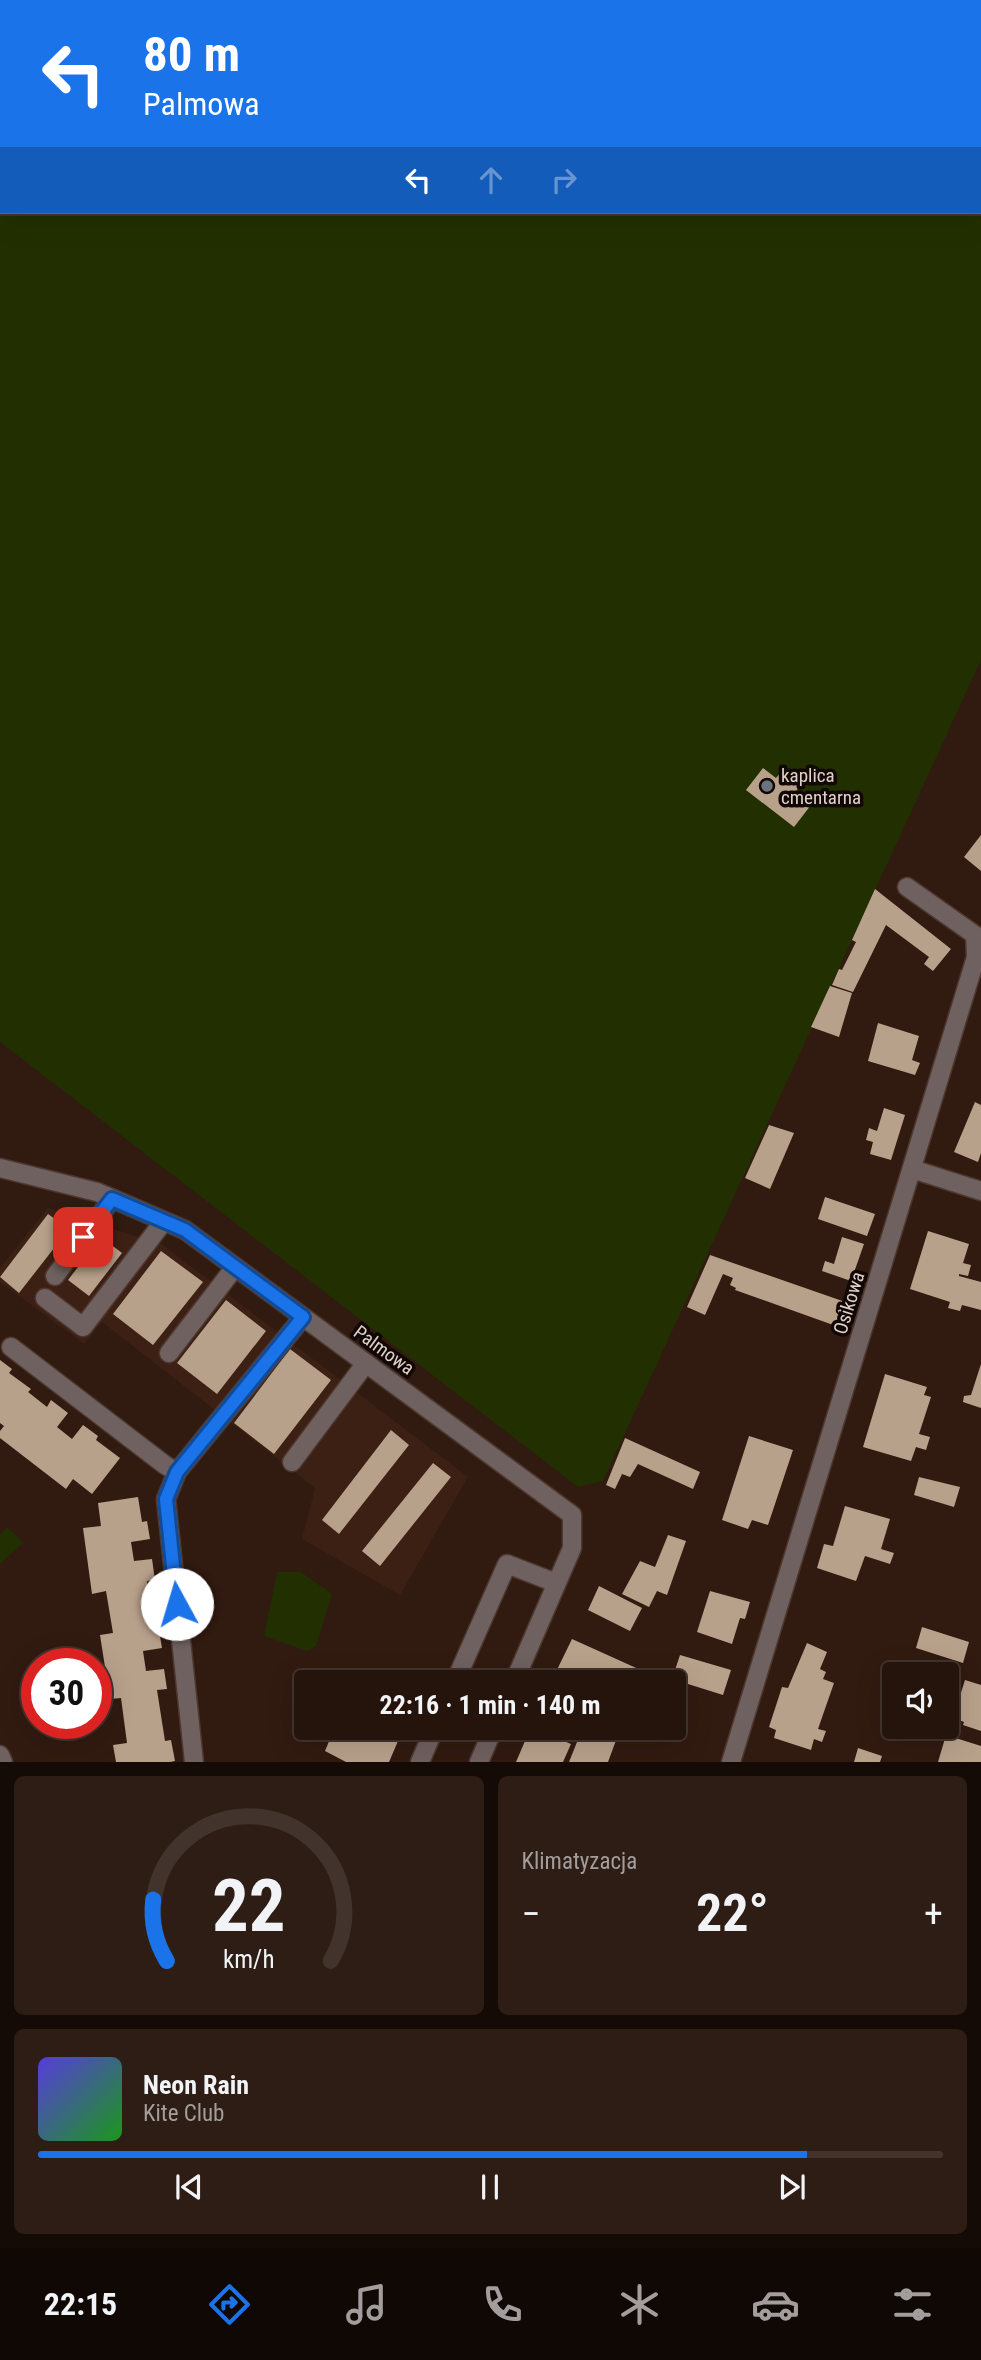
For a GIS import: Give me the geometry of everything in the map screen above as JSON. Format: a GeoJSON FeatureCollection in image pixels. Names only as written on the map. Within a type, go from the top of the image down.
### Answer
{"type":"FeatureCollection","features":[{"type":"Feature","properties":{"kind":"street","name":"Osikowa"},"geometry":{"type":"LineString","coordinates":[[731,1762],[976,957],[975,935],[907,887]]}},
{"type":"Feature","properties":{"kind":"street","name":"Palmowa"},"geometry":{"type":"LineString","coordinates":[[0,1168],[97,1192],[185,1230],[572,1515],[572,1548],[519,1670]]}},
{"type":"Feature","properties":{"kind":"street"},"geometry":{"type":"LineString","coordinates":[[912,1169],[981,1191]]}},
{"type":"Feature","properties":{"kind":"street"},"geometry":{"type":"LineString","coordinates":[[55,1276],[112,1199]]}},
{"type":"Feature","properties":{"kind":"street"},"geometry":{"type":"LineString","coordinates":[[45,1298],[83,1327],[164,1221]]}},
{"type":"Feature","properties":{"kind":"street"},"geometry":{"type":"LineString","coordinates":[[169,1353],[235,1267]]}},
{"type":"Feature","properties":{"kind":"street"},"geometry":{"type":"LineString","coordinates":[[194,1762],[166,1499],[177,1472],[303,1317]]}},
{"type":"Feature","properties":{"kind":"street"},"geometry":{"type":"LineString","coordinates":[[11,1347],[177,1472]]}},
{"type":"Feature","properties":{"kind":"street"},"geometry":{"type":"LineString","coordinates":[[292,1462],[366,1363]]}},
{"type":"Feature","properties":{"kind":"street"},"geometry":{"type":"LineString","coordinates":[[460,1670],[507,1564],[556,1583]]}},
{"type":"Feature","properties":{"kind":"street"},"geometry":{"type":"LineString","coordinates":[[420,1762],[429,1740]]}},
{"type":"Feature","properties":{"kind":"street"},"geometry":{"type":"LineString","coordinates":[[480,1762],[489,1740]]}},
{"type":"Feature","properties":{"kind":"street"},"geometry":{"type":"LineString","coordinates":[[0,1755],[3,1762]]}},
{"type":"Feature","properties":{"kind":"shaded area"},"geometry":{"type":"Polygon","coordinates":[[[48,1208],[163,1245],[468,1477],[400,1595],[302,1539],[315,1488],[102,1322],[84,1344],[0,1282],[0,1268],[48,1208]]]}},
{"type":"Feature","properties":{"kind":"green space"},"geometry":{"type":"Polygon","coordinates":[[[0,214],[981,214],[981,660],[603,1481],[578,1487],[0,1042],[0,214]]]}},
{"type":"Feature","properties":{"kind":"green space"},"geometry":{"type":"Polygon","coordinates":[[[7,1527],[23,1543],[0,1564],[0,1534],[7,1527]]]}},
{"type":"Feature","properties":{"kind":"green space"},"geometry":{"type":"Polygon","coordinates":[[[277,1572],[301,1572],[332,1594],[316,1646],[307,1651],[264,1636],[277,1572]]]}},
{"type":"Feature","properties":{"kind":"building"},"geometry":{"type":"Polygon","coordinates":[[[763,768],[776,778],[782,771],[801,785],[795,792],[811,805],[794,827],[746,790],[763,768]]]}},
{"type":"Feature","properties":{"kind":"building"},"geometry":{"type":"Polygon","coordinates":[[[981,835],[981,871],[964,857],[981,835]]]}},
{"type":"Feature","properties":{"kind":"building"},"geometry":{"type":"Polygon","coordinates":[[[875,889],[951,949],[933,971],[924,964],[929,957],[886,925],[853,992],[832,985],[856,942],[852,940],[875,889]]]}},
{"type":"Feature","properties":{"kind":"building"},"geometry":{"type":"Polygon","coordinates":[[[830,986],[852,993],[839,1037],[811,1027],[830,986]]]}},
{"type":"Feature","properties":{"kind":"building"},"geometry":{"type":"Polygon","coordinates":[[[878,1023],[919,1036],[912,1060],[920,1063],[915,1075],[868,1061],[878,1023]]]}},
{"type":"Feature","properties":{"kind":"building"},"geometry":{"type":"Polygon","coordinates":[[[975,1102],[981,1105],[981,1153],[978,1162],[954,1152],[975,1102]]]}},
{"type":"Feature","properties":{"kind":"building"},"geometry":{"type":"Polygon","coordinates":[[[884,1108],[905,1115],[891,1160],[870,1154],[873,1142],[866,1140],[869,1128],[877,1131],[884,1108]]]}},
{"type":"Feature","properties":{"kind":"building"},"geometry":{"type":"Polygon","coordinates":[[[769,1125],[794,1133],[770,1189],[745,1178],[769,1125]]]}},
{"type":"Feature","properties":{"kind":"building"},"geometry":{"type":"Polygon","coordinates":[[[825,1197],[875,1214],[867,1236],[818,1219],[825,1197]]]}},
{"type":"Feature","properties":{"kind":"building"},"geometry":{"type":"Polygon","coordinates":[[[48,1214],[69,1229],[19,1293],[0,1277],[48,1214]]]}},
{"type":"Feature","properties":{"kind":"building"},"geometry":{"type":"Polygon","coordinates":[[[928,1231],[969,1244],[963,1263],[971,1265],[968,1276],[959,1276],[981,1282],[981,1310],[962,1305],[960,1311],[948,1308],[950,1302],[910,1289],[928,1231]]]}},
{"type":"Feature","properties":{"kind":"building"},"geometry":{"type":"Polygon","coordinates":[[[101,1237],[122,1253],[89,1296],[68,1280],[101,1237]]]}},
{"type":"Feature","properties":{"kind":"building"},"geometry":{"type":"Polygon","coordinates":[[[842,1237],[864,1244],[851,1281],[822,1271],[825,1261],[834,1264],[842,1237]]]}},
{"type":"Feature","properties":{"kind":"building"},"geometry":{"type":"Polygon","coordinates":[[[161,1251],[203,1282],[153,1345],[113,1314],[161,1251]]]}},
{"type":"Feature","properties":{"kind":"building"},"geometry":{"type":"Polygon","coordinates":[[[710,1255],[851,1304],[845,1323],[838,1321],[836,1326],[735,1290],[736,1288],[730,1285],[733,1278],[723,1274],[705,1315],[687,1307],[710,1255]]]}},
{"type":"Feature","properties":{"kind":"building"},"geometry":{"type":"Polygon","coordinates":[[[226,1300],[266,1331],[217,1394],[177,1363],[226,1300]]]}},
{"type":"Feature","properties":{"kind":"building"},"geometry":{"type":"Polygon","coordinates":[[[290,1349],[331,1380],[274,1454],[234,1423],[290,1349]]]}},
{"type":"Feature","properties":{"kind":"building"},"geometry":{"type":"Polygon","coordinates":[[[0,1360],[12,1369],[9,1373],[31,1389],[28,1392],[47,1407],[51,1400],[68,1413],[57,1427],[72,1439],[83,1425],[98,1436],[96,1440],[120,1458],[92,1494],[73,1479],[66,1489],[0,1438],[0,1431],[4,1426],[0,1423],[0,1360]]]}},
{"type":"Feature","properties":{"kind":"building"},"geometry":{"type":"Polygon","coordinates":[[[981,1364],[981,1408],[963,1402],[964,1396],[971,1395],[981,1364]]]}},
{"type":"Feature","properties":{"kind":"building"},"geometry":{"type":"Polygon","coordinates":[[[885,1374],[927,1387],[924,1395],[931,1397],[919,1434],[930,1437],[926,1450],[916,1447],[911,1461],[863,1447],[885,1374]]]}},
{"type":"Feature","properties":{"kind":"building"},"geometry":{"type":"Polygon","coordinates":[[[391,1430],[409,1445],[339,1534],[322,1520],[391,1430]]]}},
{"type":"Feature","properties":{"kind":"building"},"geometry":{"type":"Polygon","coordinates":[[[749,1436],[793,1450],[768,1525],[752,1520],[748,1529],[722,1520],[749,1436]]]}},
{"type":"Feature","properties":{"kind":"building"},"geometry":{"type":"Polygon","coordinates":[[[625,1438],[700,1472],[693,1489],[638,1464],[630,1477],[622,1474],[615,1489],[606,1485],[625,1438]]]}},
{"type":"Feature","properties":{"kind":"building"},"geometry":{"type":"Polygon","coordinates":[[[433,1463],[451,1477],[380,1566],[362,1551],[433,1463]]]}},
{"type":"Feature","properties":{"kind":"building"},"geometry":{"type":"Polygon","coordinates":[[[919,1477],[960,1487],[954,1507],[914,1495],[919,1477]]]}},
{"type":"Feature","properties":{"kind":"building"},"geometry":{"type":"Polygon","coordinates":[[[138,1497],[142,1522],[147,1521],[150,1539],[131,1542],[134,1561],[152,1559],[155,1580],[147,1581],[154,1631],[159,1630],[162,1648],[143,1651],[146,1671],[164,1669],[167,1689],[157,1690],[165,1741],[171,1740],[175,1761],[116,1762],[113,1745],[127,1743],[121,1698],[112,1699],[112,1648],[102,1648],[100,1635],[113,1633],[106,1591],[92,1594],[83,1528],[101,1526],[98,1503],[138,1497]]]}},
{"type":"Feature","properties":{"kind":"building"},"geometry":{"type":"Polygon","coordinates":[[[845,1506],[890,1519],[881,1549],[894,1553],[890,1564],[865,1556],[856,1581],[817,1568],[824,1544],[833,1546],[845,1506]]]}},
{"type":"Feature","properties":{"kind":"building"},"geometry":{"type":"Polygon","coordinates":[[[668,1535],[686,1541],[667,1595],[657,1591],[649,1607],[622,1594],[640,1561],[655,1567],[668,1535]]]}},
{"type":"Feature","properties":{"kind":"building"},"geometry":{"type":"Polygon","coordinates":[[[599,1586],[642,1608],[630,1631],[588,1610],[599,1586]]]}},
{"type":"Feature","properties":{"kind":"building"},"geometry":{"type":"Polygon","coordinates":[[[710,1591],[750,1602],[745,1619],[740,1618],[732,1644],[697,1632],[710,1591]]]}},
{"type":"Feature","properties":{"kind":"building"},"geometry":{"type":"Polygon","coordinates":[[[922,1627],[969,1642],[963,1663],[916,1648],[922,1627]]]}},
{"type":"Feature","properties":{"kind":"building"},"geometry":{"type":"Polygon","coordinates":[[[572,1639],[641,1670],[557,1670],[572,1639]]]}},
{"type":"Feature","properties":{"kind":"building"},"geometry":{"type":"Polygon","coordinates":[[[807,1643],[827,1652],[820,1669],[826,1672],[823,1679],[834,1683],[818,1729],[826,1731],[822,1742],[814,1739],[811,1750],[774,1738],[776,1730],[769,1727],[782,1687],[788,1688],[807,1643]]]}},
{"type":"Feature","properties":{"kind":"building"},"geometry":{"type":"Polygon","coordinates":[[[680,1655],[731,1670],[723,1695],[686,1683],[686,1670],[675,1670],[680,1655]]]}},
{"type":"Feature","properties":{"kind":"building"},"geometry":{"type":"Polygon","coordinates":[[[965,1680],[981,1685],[981,1731],[963,1725],[964,1722],[959,1720],[959,1699],[965,1680]]]}},
{"type":"Feature","properties":{"kind":"building"},"geometry":{"type":"Polygon","coordinates":[[[945,1739],[959,1739],[981,1746],[981,1762],[938,1762],[945,1739]]]}},
{"type":"Feature","properties":{"kind":"building"},"geometry":{"type":"Polygon","coordinates":[[[330,1740],[398,1740],[389,1762],[346,1762],[325,1751],[330,1740]]]}},
{"type":"Feature","properties":{"kind":"building"},"geometry":{"type":"Polygon","coordinates":[[[525,1740],[562,1740],[571,1744],[563,1762],[516,1762],[525,1740]]]}},
{"type":"Feature","properties":{"kind":"building"},"geometry":{"type":"Polygon","coordinates":[[[578,1740],[616,1740],[608,1762],[569,1762],[578,1740]]]}},
{"type":"Feature","properties":{"kind":"building"},"geometry":{"type":"Polygon","coordinates":[[[858,1748],[882,1756],[880,1762],[854,1762],[858,1748]]]}},
{"type":"Feature","properties":{"kind":"place","name":"kaplica cmentarna"},"geometry":{"type":"Point","coordinates":[767,786]}},
{"type":"Feature","properties":{"kind":"route"},"geometry":{"type":"LineString","coordinates":[[83,1237],[112,1199],[185,1230],[303,1317],[177,1472],[166,1499],[177,1604]]}}]}
